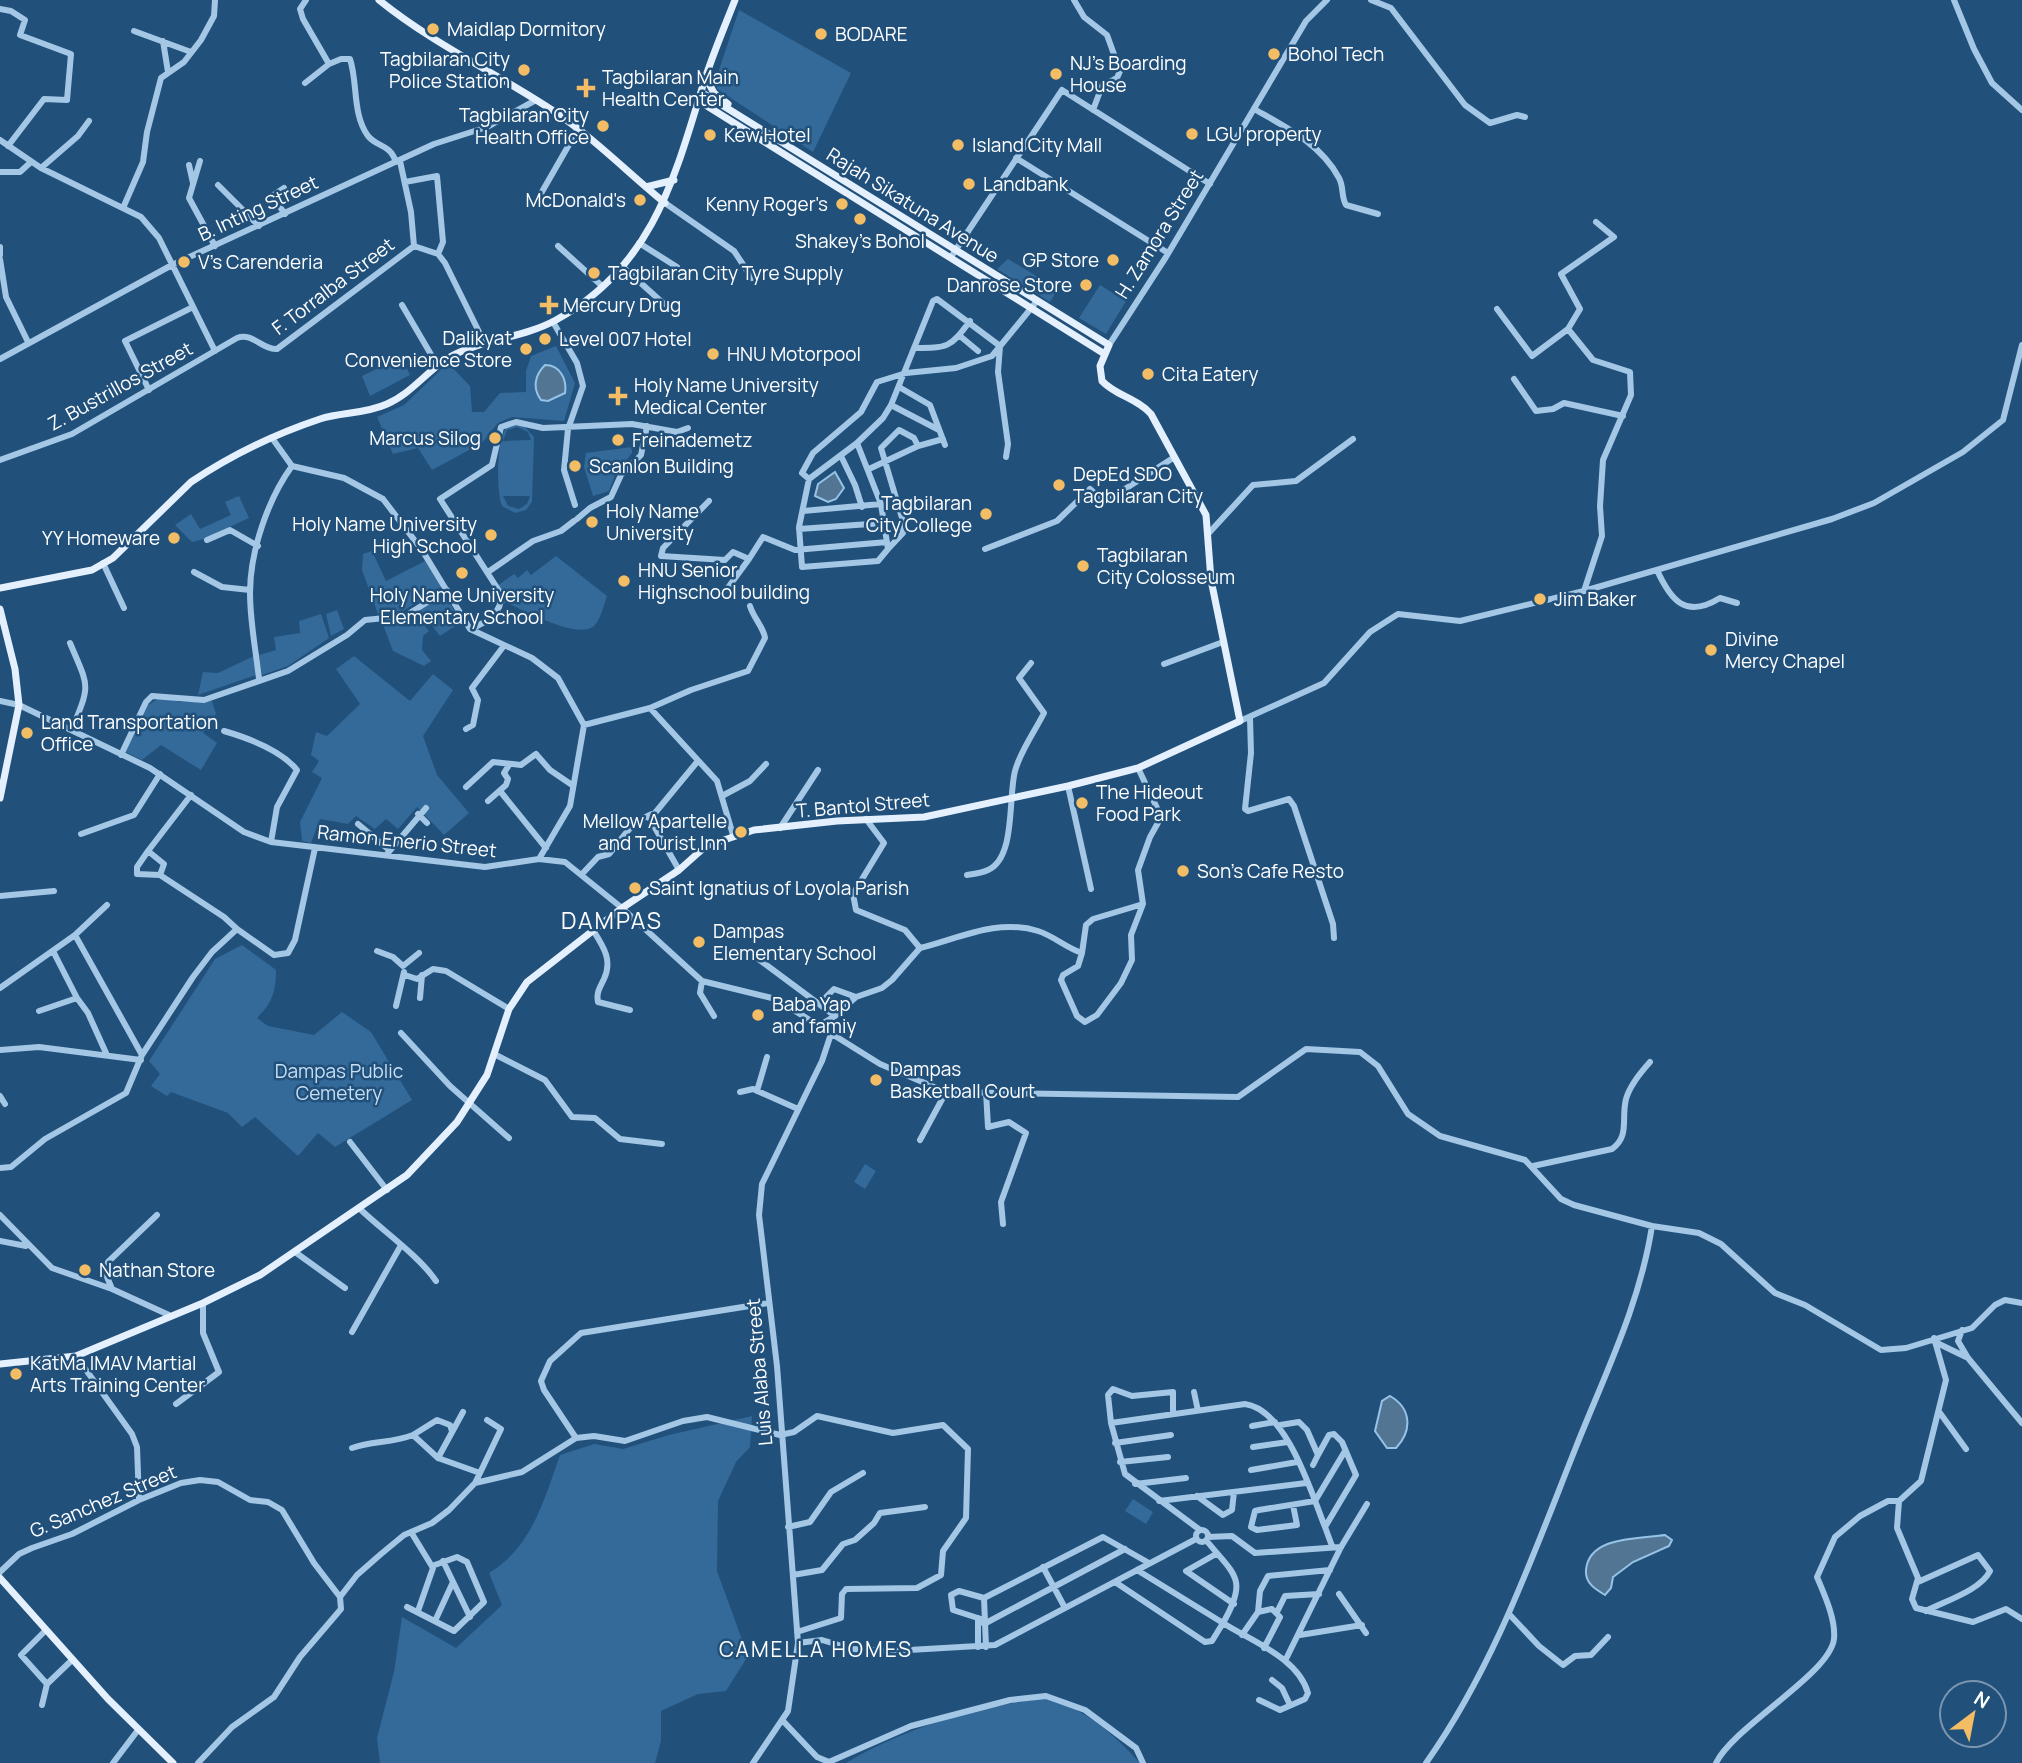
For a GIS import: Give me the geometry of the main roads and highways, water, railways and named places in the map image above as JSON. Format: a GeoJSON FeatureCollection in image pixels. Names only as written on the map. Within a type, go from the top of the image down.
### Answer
{"type":"FeatureCollection","features":[{"type":"Feature","properties":{"kind":"main road"},"geometry":{"type":"LineString","coordinates":[[379,0],[428,35],[536,100],[578,129],[665,203]]}},
{"type":"Feature","properties":{"kind":"main road"},"geometry":{"type":"LineString","coordinates":[[0,588],[92,570],[113,558],[191,482],[272,438],[323,418],[385,405],[404,393],[436,363],[484,342],[553,322],[601,286],[623,267],[665,203],[735,0]]}},
{"type":"Feature","properties":{"kind":"main road"},"geometry":{"type":"LineString","coordinates":[[706,78],[714,93],[732,111]]}},
{"type":"Feature","properties":{"kind":"main road"},"geometry":{"type":"LineString","coordinates":[[700,96],[1103,353]]}},
{"type":"Feature","properties":{"kind":"main road","name":"Rajah Sikatuna Avenue"},"geometry":{"type":"LineString","coordinates":[[700,96],[732,111],[804,161],[956,250],[1109,345],[1103,353]]}},
{"type":"Feature","properties":{"kind":"main road"},"geometry":{"type":"LineString","coordinates":[[646,187],[674,180]]}},
{"type":"Feature","properties":{"kind":"main road"},"geometry":{"type":"LineString","coordinates":[[961,264],[967,257]]}},
{"type":"Feature","properties":{"kind":"main road","name":"T. Bantol Street"},"geometry":{"type":"LineString","coordinates":[[0,1364],[76,1356],[169,1315],[204,1303],[260,1275],[387,1190],[407,1175],[435,1146],[470,1104],[496,1055],[509,1009],[527,982],[622,908],[679,870],[706,846],[733,835],[780,828],[866,819],[924,817],[1068,786],[1138,768],[1240,721],[1211,580],[1206,515],[1151,415],[1140,402],[1115,391],[1102,380],[1100,366],[1103,353]]}},
{"type":"Feature","properties":{"kind":"main road"},"geometry":{"type":"LineString","coordinates":[[0,609],[15,669],[19,705],[0,798]]}},
{"type":"Feature","properties":{"kind":"main road"},"geometry":{"type":"LineString","coordinates":[[0,1576],[72,1660],[173,1763]]}},
{"type":"Feature","properties":{"kind":"place","name":"Maidlap Dormitory"},"geometry":{"type":"Point","coordinates":[433,29]}},
{"type":"Feature","properties":{"kind":"place","name":"BODARE"},"geometry":{"type":"Point","coordinates":[821,34]}},
{"type":"Feature","properties":{"kind":"place","name":"Bohol Tech"},"geometry":{"type":"Point","coordinates":[1274,54]}},
{"type":"Feature","properties":{"kind":"place","name":"Tagbilaran City Police Station"},"geometry":{"type":"Point","coordinates":[524,70]}},
{"type":"Feature","properties":{"kind":"place","name":"NJ's Boarding House"},"geometry":{"type":"Point","coordinates":[1056,74]}},
{"type":"Feature","properties":{"kind":"place","name":"Tagbilaran Main Health Center"},"geometry":{"type":"Point","coordinates":[586,88]}},
{"type":"Feature","properties":{"kind":"place","name":"Tagbilaran City Health Office"},"geometry":{"type":"Point","coordinates":[603,126]}},
{"type":"Feature","properties":{"kind":"place","name":"LGU property"},"geometry":{"type":"Point","coordinates":[1192,134]}},
{"type":"Feature","properties":{"kind":"place","name":"Kew Hotel"},"geometry":{"type":"Point","coordinates":[710,135]}},
{"type":"Feature","properties":{"kind":"place","name":"Island City Mall"},"geometry":{"type":"Point","coordinates":[958,145]}},
{"type":"Feature","properties":{"kind":"place","name":"Landbank"},"geometry":{"type":"Point","coordinates":[969,184]}},
{"type":"Feature","properties":{"kind":"place","name":"McDonald's"},"geometry":{"type":"Point","coordinates":[640,200]}},
{"type":"Feature","properties":{"kind":"place","name":"Kenny Roger's"},"geometry":{"type":"Point","coordinates":[842,204]}},
{"type":"Feature","properties":{"kind":"place","name":"Shakey's Bohol"},"geometry":{"type":"Point","coordinates":[860,219]}},
{"type":"Feature","properties":{"kind":"place","name":"GP Store"},"geometry":{"type":"Point","coordinates":[1113,260]}},
{"type":"Feature","properties":{"kind":"place","name":"V's Carenderia"},"geometry":{"type":"Point","coordinates":[184,262]}},
{"type":"Feature","properties":{"kind":"place","name":"Tagbilaran City Tyre Supply"},"geometry":{"type":"Point","coordinates":[594,273]}},
{"type":"Feature","properties":{"kind":"place","name":"Danrose Store"},"geometry":{"type":"Point","coordinates":[1086,285]}},
{"type":"Feature","properties":{"kind":"place","name":"Mercury Drug"},"geometry":{"type":"Point","coordinates":[549,305]}},
{"type":"Feature","properties":{"kind":"place","name":"Level 007 Hotel"},"geometry":{"type":"Point","coordinates":[545,339]}},
{"type":"Feature","properties":{"kind":"place","name":"Dalikyat Convenience Store"},"geometry":{"type":"Point","coordinates":[526,349]}},
{"type":"Feature","properties":{"kind":"place","name":"HNU Motorpool"},"geometry":{"type":"Point","coordinates":[713,354]}},
{"type":"Feature","properties":{"kind":"place","name":"Cita Eatery"},"geometry":{"type":"Point","coordinates":[1148,374]}},
{"type":"Feature","properties":{"kind":"place","name":"Holy Name University Medical Center"},"geometry":{"type":"Point","coordinates":[618,396]}},
{"type":"Feature","properties":{"kind":"place","name":"Marcus Silog"},"geometry":{"type":"Point","coordinates":[495,438]}},
{"type":"Feature","properties":{"kind":"place","name":"Freinademetz"},"geometry":{"type":"Point","coordinates":[618,440]}},
{"type":"Feature","properties":{"kind":"place","name":"Scanlon Building"},"geometry":{"type":"Point","coordinates":[575,466]}},
{"type":"Feature","properties":{"kind":"place","name":"DepEd SDO Tagbilaran City"},"geometry":{"type":"Point","coordinates":[1059,485]}},
{"type":"Feature","properties":{"kind":"place","name":"Tagbilaran City College"},"geometry":{"type":"Point","coordinates":[986,514]}},
{"type":"Feature","properties":{"kind":"place","name":"Holy Name University"},"geometry":{"type":"Point","coordinates":[592,522]}},
{"type":"Feature","properties":{"kind":"place","name":"Holy Name University High School"},"geometry":{"type":"Point","coordinates":[491,535]}},
{"type":"Feature","properties":{"kind":"place","name":"YY Homeware"},"geometry":{"type":"Point","coordinates":[174,538]}},
{"type":"Feature","properties":{"kind":"place","name":"Tagbilaran City Colosseum"},"geometry":{"type":"Point","coordinates":[1083,566]}},
{"type":"Feature","properties":{"kind":"place","name":"Holy Name University Elementary School"},"geometry":{"type":"Point","coordinates":[462,573]}},
{"type":"Feature","properties":{"kind":"place","name":"HNU Senior Highschool building"},"geometry":{"type":"Point","coordinates":[624,581]}},
{"type":"Feature","properties":{"kind":"place","name":"Jim Baker"},"geometry":{"type":"Point","coordinates":[1540,599]}},
{"type":"Feature","properties":{"kind":"place","name":"Divine Mercy Chapel"},"geometry":{"type":"Point","coordinates":[1711,650]}},
{"type":"Feature","properties":{"kind":"place","name":"Land Transportation Office"},"geometry":{"type":"Point","coordinates":[27,733]}},
{"type":"Feature","properties":{"kind":"place","name":"The Hideout Food Park"},"geometry":{"type":"Point","coordinates":[1082,803]}},
{"type":"Feature","properties":{"kind":"place","name":"Mellow Apartelle and Tourist Inn"},"geometry":{"type":"Point","coordinates":[741,832]}},
{"type":"Feature","properties":{"kind":"place","name":"Son's Cafe Resto"},"geometry":{"type":"Point","coordinates":[1183,871]}},
{"type":"Feature","properties":{"kind":"place","name":"Saint Ignatius of Loyola Parish"},"geometry":{"type":"Point","coordinates":[635,888]}},
{"type":"Feature","properties":{"kind":"place","name":"Dampas Elementary School"},"geometry":{"type":"Point","coordinates":[699,942]}},
{"type":"Feature","properties":{"kind":"place","name":"Baba Yap and famiy"},"geometry":{"type":"Point","coordinates":[758,1015]}},
{"type":"Feature","properties":{"kind":"place","name":"Dampas Basketball Court"},"geometry":{"type":"Point","coordinates":[876,1080]}},
{"type":"Feature","properties":{"kind":"place","name":"Nathan Store"},"geometry":{"type":"Point","coordinates":[85,1270]}},
{"type":"Feature","properties":{"kind":"place","name":"KatMa IMAV Martial Arts Training Center"},"geometry":{"type":"Point","coordinates":[16,1374]}},
{"type":"Feature","properties":{"kind":"district","name":"DAMPAS"},"geometry":{"type":"Point","coordinates":[612,920]}},
{"type":"Feature","properties":{"kind":"district","name":"CAMELLA HOMES"},"geometry":{"type":"Point","coordinates":[816,1649]}},
{"type":"Feature","properties":{"kind":"park label","name":"Dampas Public Cemetery"},"geometry":{"type":"Point","coordinates":[339,1082]}}]}
